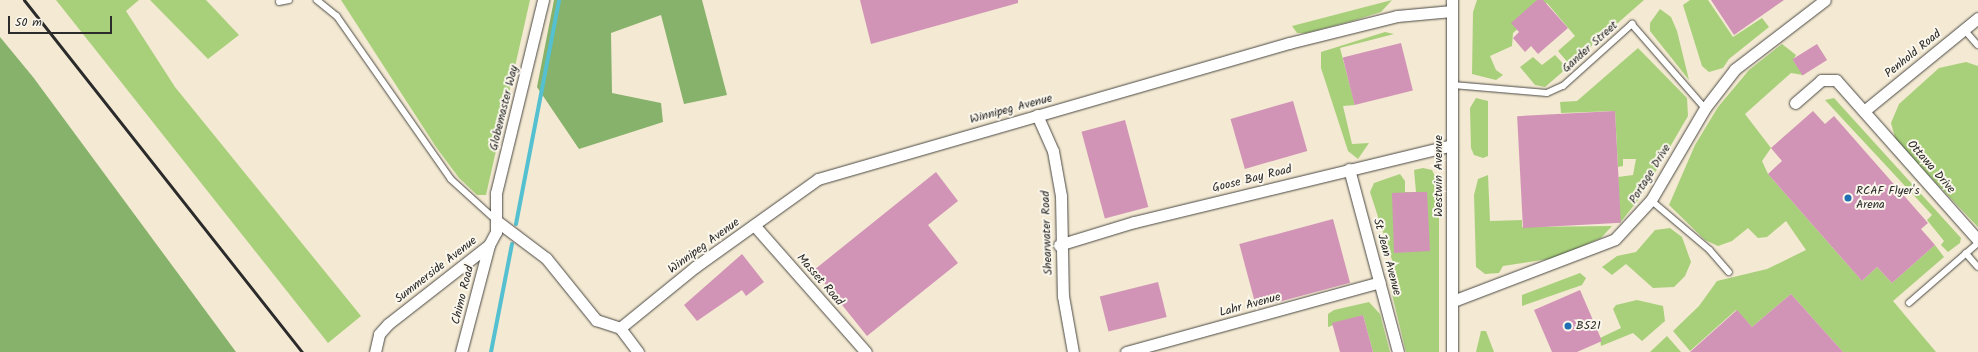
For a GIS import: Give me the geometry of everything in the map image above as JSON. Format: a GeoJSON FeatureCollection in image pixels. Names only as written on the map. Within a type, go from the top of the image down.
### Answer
{"type":"FeatureCollection","features":[{"type":"Feature","properties":{"kind":"street","name":"Globemaster Way"},"geometry":{"type":"LineString","coordinates":[[498,222],[496,193],[543,0]]}},
{"type":"Feature","properties":{"kind":"street","name":"Portage Drive"},"geometry":{"type":"LineString","coordinates":[[1453,301],[1615,239],[1651,200],[1705,108],[1751,53],[1825,0]]}},
{"type":"Feature","properties":{"kind":"street","name":"Westwin Avenue"},"geometry":{"type":"LineString","coordinates":[[1452,5],[1452,352]]}},
{"type":"Feature","properties":{"kind":"street","name":"Winnipeg Avenue"},"geometry":{"type":"LineString","coordinates":[[620,328],[754,225],[818,180],[1037,115],[1289,43],[1397,16],[1452,5]]}},
{"type":"Feature","properties":{"kind":"street","name":"Penhold Road"},"geometry":{"type":"LineString","coordinates":[[1864,111],[1978,18]]}},
{"type":"Feature","properties":{"kind":"street","name":"Ottawa Drive"},"geometry":{"type":"LineString","coordinates":[[1795,103],[1828,78],[1842,85],[1978,242]]}},
{"type":"Feature","properties":{"kind":"street","name":"Shearwater Road"},"geometry":{"type":"LineString","coordinates":[[1037,115],[1056,166],[1061,196],[1059,245],[1063,296],[1073,352]]}},
{"type":"Feature","properties":{"kind":"street","name":"Goose Bay Road"},"geometry":{"type":"LineString","coordinates":[[1059,245],[1134,222],[1452,145]]}},
{"type":"Feature","properties":{"kind":"street","name":"St Jean Avenue"},"geometry":{"type":"LineString","coordinates":[[1349,169],[1398,352]]}},
{"type":"Feature","properties":{"kind":"street","name":"Summerside Avenue"},"geometry":{"type":"LineString","coordinates":[[375,352],[379,334],[388,324],[489,245],[498,222]]}},
{"type":"Feature","properties":{"kind":"street"},"geometry":{"type":"LineString","coordinates":[[498,222],[546,258],[596,320],[620,328],[638,352]]}},
{"type":"Feature","properties":{"kind":"street","name":"Masset Road"},"geometry":{"type":"LineString","coordinates":[[754,225],[866,352]]}},
{"type":"Feature","properties":{"kind":"street","name":"Chimo Road"},"geometry":{"type":"LineString","coordinates":[[461,352],[489,245]]}},
{"type":"Feature","properties":{"kind":"street","name":"Lahr Avenue"},"geometry":{"type":"LineString","coordinates":[[1126,352],[1380,282]]}},
{"type":"Feature","properties":{"kind":"lane"},"geometry":{"type":"LineString","coordinates":[[279,2],[289,0]]}},
{"type":"Feature","properties":{"kind":"lane"},"geometry":{"type":"LineString","coordinates":[[317,0],[337,16],[451,179],[498,222]]}},
{"type":"Feature","properties":{"kind":"lane","name":"Gander Street"},"geometry":{"type":"LineString","coordinates":[[1453,86],[1547,93],[1563,86],[1632,24],[1705,108]]}},
{"type":"Feature","properties":{"kind":"lane"},"geometry":{"type":"LineString","coordinates":[[1964,29],[1978,45]]}},
{"type":"Feature","properties":{"kind":"lane"},"geometry":{"type":"LineString","coordinates":[[1651,200],[1710,250],[1728,272]]}},
{"type":"Feature","properties":{"kind":"lane"},"geometry":{"type":"LineString","coordinates":[[1909,303],[1978,242]]}},
{"type":"Feature","properties":{"kind":"lane"},"geometry":{"type":"LineString","coordinates":[[1966,253],[1978,267]]}},
{"type":"Feature","properties":{"kind":"green space"},"geometry":{"type":"Polygon","coordinates":[[[56,0],[139,0],[126,11],[175,87],[361,316],[328,343],[56,0]]]}},
{"type":"Feature","properties":{"kind":"green space"},"geometry":{"type":"Polygon","coordinates":[[[150,0],[206,0],[239,35],[208,59],[150,0]]]}},
{"type":"Feature","properties":{"kind":"green space"},"geometry":{"type":"Polygon","coordinates":[[[341,0],[530,0],[486,195],[477,195],[459,178],[436,147],[341,0]]]}},
{"type":"Feature","properties":{"kind":"green space"},"geometry":{"type":"Polygon","coordinates":[[[554,0],[702,0],[727,95],[684,104],[661,15],[611,33],[612,93],[661,103],[663,122],[579,149],[537,87],[554,0]]]}},
{"type":"Feature","properties":{"kind":"green space"},"geometry":{"type":"Polygon","coordinates":[[[1392,0],[1381,12],[1306,33],[1297,33],[1292,26],[1392,0]]]}},
{"type":"Feature","properties":{"kind":"green space"},"geometry":{"type":"Polygon","coordinates":[[[1477,0],[1644,0],[1570,65],[1558,51],[1575,36],[1547,3],[1513,33],[1512,46],[1490,56],[1496,70],[1503,75],[1496,80],[1472,74],[1473,12],[1477,0]]]}},
{"type":"Feature","properties":{"kind":"green space"},"geometry":{"type":"Polygon","coordinates":[[[1690,0],[1708,0],[1733,37],[1762,18],[1769,27],[1729,59],[1723,68],[1709,72],[1702,66],[1683,5],[1690,0]]]}},
{"type":"Feature","properties":{"kind":"green space"},"geometry":{"type":"Polygon","coordinates":[[[1660,9],[1671,17],[1677,31],[1689,80],[1650,31],[1650,23],[1660,9]]]}},
{"type":"Feature","properties":{"kind":"green space"},"geometry":{"type":"Polygon","coordinates":[[[1385,32],[1394,34],[1340,48],[1355,105],[1343,106],[1352,144],[1369,143],[1358,159],[1348,151],[1321,68],[1321,52],[1385,32]]]}},
{"type":"Feature","properties":{"kind":"green space"},"geometry":{"type":"Polygon","coordinates":[[[0,37],[33,77],[236,352],[0,352],[0,37]]]}},
{"type":"Feature","properties":{"kind":"green space"},"geometry":{"type":"Polygon","coordinates":[[[1782,44],[1796,55],[1793,60],[1803,75],[1791,73],[1745,114],[1771,148],[1762,161],[1768,174],[1862,281],[1877,267],[1892,283],[1935,245],[1944,257],[1893,301],[1936,352],[1843,352],[1791,294],[1752,327],[1736,310],[1690,351],[1673,331],[1699,306],[1717,281],[1767,269],[1806,250],[1786,221],[1767,237],[1758,238],[1748,228],[1732,241],[1718,246],[1705,240],[1669,205],[1695,145],[1718,107],[1749,70],[1782,44]]]}},
{"type":"Feature","properties":{"kind":"green space"},"geometry":{"type":"Polygon","coordinates":[[[1638,48],[1687,98],[1688,116],[1642,195],[1620,223],[1618,177],[1633,175],[1636,159],[1623,159],[1623,166],[1618,167],[1615,111],[1561,113],[1560,102],[1577,101],[1638,48]]]}},
{"type":"Feature","properties":{"kind":"green space"},"geometry":{"type":"Polygon","coordinates":[[[1555,55],[1567,68],[1545,87],[1535,85],[1520,67],[1533,57],[1542,65],[1555,55]]]}},
{"type":"Feature","properties":{"kind":"green space"},"geometry":{"type":"Polygon","coordinates":[[[1966,62],[1978,66],[1978,227],[1896,141],[1891,123],[1899,104],[1939,68],[1966,62]]]}},
{"type":"Feature","properties":{"kind":"green space"},"geometry":{"type":"Polygon","coordinates":[[[1476,98],[1488,101],[1488,156],[1483,158],[1474,155],[1471,148],[1470,108],[1476,98]]]}},
{"type":"Feature","properties":{"kind":"green space"},"geometry":{"type":"Polygon","coordinates":[[[1834,98],[1961,238],[1960,243],[1948,252],[1941,245],[1944,241],[1927,220],[1932,215],[1825,100],[1834,98]]]}},
{"type":"Feature","properties":{"kind":"green space"},"geometry":{"type":"Polygon","coordinates":[[[1423,168],[1432,170],[1439,184],[1439,352],[1406,352],[1389,282],[1389,271],[1394,266],[1370,192],[1374,183],[1400,174],[1405,181],[1405,192],[1416,192],[1414,170],[1423,168]]]}},
{"type":"Feature","properties":{"kind":"green space"},"geometry":{"type":"Polygon","coordinates":[[[1488,175],[1490,221],[1522,220],[1522,227],[1612,226],[1601,238],[1555,258],[1503,266],[1499,273],[1485,274],[1476,267],[1474,195],[1478,179],[1488,175]]]}},
{"type":"Feature","properties":{"kind":"green space"},"geometry":{"type":"Polygon","coordinates":[[[1670,228],[1682,237],[1691,262],[1685,276],[1674,287],[1653,288],[1626,264],[1612,275],[1602,267],[1617,256],[1636,252],[1655,230],[1670,228]]]}},
{"type":"Feature","properties":{"kind":"green space"},"geometry":{"type":"Polygon","coordinates":[[[1580,273],[1586,278],[1582,285],[1522,306],[1522,295],[1580,273]]]}},
{"type":"Feature","properties":{"kind":"green space"},"geometry":{"type":"Polygon","coordinates":[[[1637,300],[1663,306],[1665,321],[1642,341],[1633,333],[1601,346],[1600,338],[1621,328],[1613,309],[1616,305],[1637,300]]]}},
{"type":"Feature","properties":{"kind":"green space"},"geometry":{"type":"Polygon","coordinates":[[[1369,302],[1380,314],[1390,352],[1373,352],[1363,315],[1328,327],[1328,314],[1334,310],[1369,302]]]}},
{"type":"Feature","properties":{"kind":"green space"},"geometry":{"type":"Polygon","coordinates":[[[1481,331],[1486,331],[1494,352],[1476,352],[1481,331]]]}},
{"type":"Feature","properties":{"kind":"green space"},"geometry":{"type":"Polygon","coordinates":[[[1667,336],[1681,352],[1650,352],[1667,336]]]}},
{"type":"Feature","properties":{"kind":"building"},"geometry":{"type":"Polygon","coordinates":[[[860,0],[1018,0],[1018,3],[871,44],[860,0]]]}},
{"type":"Feature","properties":{"kind":"building"},"geometry":{"type":"Polygon","coordinates":[[[1537,0],[1543,0],[1568,28],[1538,54],[1531,46],[1525,52],[1513,38],[1519,32],[1511,23],[1537,0]]]}},
{"type":"Feature","properties":{"kind":"building"},"geometry":{"type":"Polygon","coordinates":[[[1711,0],[1784,0],[1734,35],[1711,0]]]}},
{"type":"Feature","properties":{"kind":"building"},"geometry":{"type":"Polygon","coordinates":[[[1401,43],[1413,91],[1355,105],[1343,58],[1401,43]]]}},
{"type":"Feature","properties":{"kind":"building"},"geometry":{"type":"Polygon","coordinates":[[[1817,44],[1827,60],[1802,75],[1792,59],[1817,44]]]}},
{"type":"Feature","properties":{"kind":"building"},"geometry":{"type":"Polygon","coordinates":[[[1293,101],[1307,151],[1245,169],[1231,119],[1293,101]]]}},
{"type":"Feature","properties":{"kind":"building"},"geometry":{"type":"Polygon","coordinates":[[[1615,111],[1621,223],[1523,228],[1517,116],[1615,111]]]}},
{"type":"Feature","properties":{"kind":"building","name":"RCAF Flyer's Arena"},"geometry":{"type":"Polygon","coordinates":[[[1813,111],[1825,124],[1834,116],[1928,223],[1921,229],[1935,245],[1892,283],[1877,267],[1862,281],[1768,174],[1782,161],[1771,148],[1813,111]]]}},
{"type":"Feature","properties":{"kind":"building"},"geometry":{"type":"Polygon","coordinates":[[[1125,120],[1148,207],[1105,219],[1082,132],[1125,120]]]}},
{"type":"Feature","properties":{"kind":"building"},"geometry":{"type":"Polygon","coordinates":[[[936,172],[958,201],[928,225],[958,263],[867,336],[814,270],[936,172]]]}},
{"type":"Feature","properties":{"kind":"building"},"geometry":{"type":"Polygon","coordinates":[[[1427,192],[1430,251],[1394,253],[1392,193],[1427,192]]]}},
{"type":"Feature","properties":{"kind":"building"},"geometry":{"type":"Polygon","coordinates":[[[1333,219],[1350,283],[1256,308],[1239,244],[1333,219]]]}},
{"type":"Feature","properties":{"kind":"building"},"geometry":{"type":"Polygon","coordinates":[[[742,254],[764,282],[746,296],[742,290],[697,321],[684,305],[742,254]]]}},
{"type":"Feature","properties":{"kind":"building"},"geometry":{"type":"Polygon","coordinates":[[[1158,282],[1167,317],[1108,331],[1100,297],[1158,282]]]}},
{"type":"Feature","properties":{"kind":"building","name":"B521"},"geometry":{"type":"Polygon","coordinates":[[[1580,290],[1602,341],[1577,352],[1552,352],[1534,310],[1580,290]]]}},
{"type":"Feature","properties":{"kind":"building"},"geometry":{"type":"Polygon","coordinates":[[[1791,294],[1843,352],[1690,352],[1737,310],[1752,327],[1791,294]]]}},
{"type":"Feature","properties":{"kind":"building"},"geometry":{"type":"Polygon","coordinates":[[[1363,315],[1373,352],[1340,352],[1332,323],[1363,315]]]}},
{"type":"Feature","properties":{"kind":"waterway"},"geometry":{"type":"LineString","coordinates":[[516,224],[559,0]]}},
{"type":"Feature","properties":{"kind":"waterway"},"geometry":{"type":"LineString","coordinates":[[491,352],[512,244]]}},
{"type":"Feature","properties":{"kind":"railway"},"geometry":{"type":"LineString","coordinates":[[24,0],[302,352]]}},
{"type":"Feature","properties":{"kind":"place","name":"RCAF Flyer's Arena"},"geometry":{"type":"Point","coordinates":[1848,198]}},
{"type":"Feature","properties":{"kind":"place","name":"B521"},"geometry":{"type":"Point","coordinates":[1568,326]}}]}
